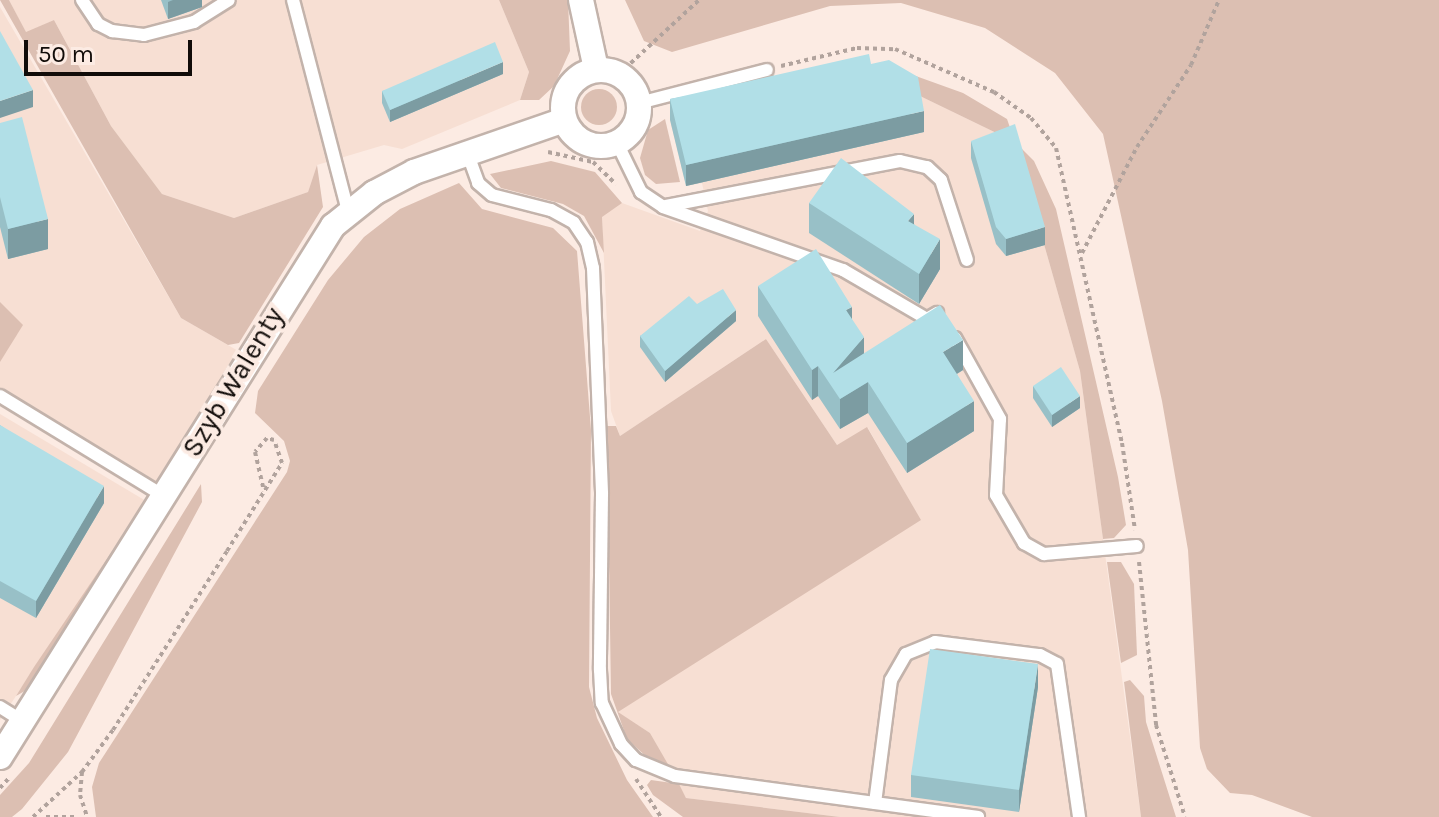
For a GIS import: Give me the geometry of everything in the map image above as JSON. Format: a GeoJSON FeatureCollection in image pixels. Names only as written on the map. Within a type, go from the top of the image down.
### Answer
{"type":"FeatureCollection","features":[{"type":"Feature","properties":{"kind":"street"},"geometry":{"type":"LineString","coordinates":[[581,0],[608,71],[639,103],[634,126],[617,143],[591,145],[570,132],[564,120],[568,87],[608,71]]}},
{"type":"Feature","properties":{"kind":"street","name":"Szyb Walenty"},"geometry":{"type":"LineString","coordinates":[[7,765],[24,722],[316,246],[348,211],[414,172],[564,120]]}},
{"type":"Feature","properties":{"kind":"lane"},"geometry":{"type":"LineString","coordinates":[[82,0],[98,24],[144,35],[194,22],[229,0]]}},
{"type":"Feature","properties":{"kind":"lane"},"geometry":{"type":"LineString","coordinates":[[293,0],[348,211]]}},
{"type":"Feature","properties":{"kind":"lane"},"geometry":{"type":"LineString","coordinates":[[639,103],[767,70]]}},
{"type":"Feature","properties":{"kind":"lane"},"geometry":{"type":"LineString","coordinates":[[617,143],[641,192],[663,207],[843,270],[927,319],[939,311],[1000,419],[996,495],[1024,543],[1044,554],[1137,546]]}},
{"type":"Feature","properties":{"kind":"lane"},"geometry":{"type":"LineString","coordinates":[[467,152],[478,183],[492,195],[551,210],[574,223],[587,242],[593,268],[602,494],[602,703],[621,744],[636,760],[675,776],[978,817]]}},
{"type":"Feature","properties":{"kind":"lane"},"geometry":{"type":"LineString","coordinates":[[663,207],[900,161],[927,167],[941,180],[967,260]]}},
{"type":"Feature","properties":{"kind":"lane"},"geometry":{"type":"LineString","coordinates":[[0,396],[164,496]]}},
{"type":"Feature","properties":{"kind":"lane"},"geometry":{"type":"LineString","coordinates":[[875,803],[891,680],[906,654],[935,642],[1040,655],[1057,664],[1079,817]]}},
{"type":"Feature","properties":{"kind":"lane"},"geometry":{"type":"LineString","coordinates":[[0,707],[24,722]]}},
{"type":"Feature","properties":{"kind":"path"},"geometry":{"type":"LineString","coordinates":[[608,71],[699,0]]}},
{"type":"Feature","properties":{"kind":"path"},"geometry":{"type":"LineString","coordinates":[[1081,255],[1122,175],[1191,65],[1219,0]]}},
{"type":"Feature","properties":{"kind":"path"},"geometry":{"type":"LineString","coordinates":[[767,70],[857,48],[895,49],[994,92],[1031,118],[1056,148],[1131,489],[1156,725],[1185,817]]}},
{"type":"Feature","properties":{"kind":"path"},"geometry":{"type":"LineString","coordinates":[[538,153],[566,153],[593,162],[626,195]]}},
{"type":"Feature","properties":{"kind":"path"},"geometry":{"type":"LineString","coordinates":[[33,817],[82,772],[264,491],[282,463],[274,440],[267,438],[255,452],[264,491]]}},
{"type":"Feature","properties":{"kind":"path"},"geometry":{"type":"LineString","coordinates":[[0,788],[7,765]]}},
{"type":"Feature","properties":{"kind":"path"},"geometry":{"type":"LineString","coordinates":[[82,772],[87,817]]}},
{"type":"Feature","properties":{"kind":"path"},"geometry":{"type":"LineString","coordinates":[[46,817],[78,817]]}},
{"type":"Feature","properties":{"kind":"shaded area"},"geometry":{"type":"Polygon","coordinates":[[[0,0],[9,0],[26,32],[54,20],[111,126],[162,194],[234,218],[308,192],[317,165],[323,207],[239,343],[228,345],[181,318],[0,0]]]}},
{"type":"Feature","properties":{"kind":"shaded area"},"geometry":{"type":"Polygon","coordinates":[[[9,0],[499,0],[529,72],[520,100],[402,149],[384,145],[317,165],[308,192],[234,218],[162,194],[111,126],[54,20],[26,33],[9,0]]]}},
{"type":"Feature","properties":{"kind":"shaded area"},"geometry":{"type":"Polygon","coordinates":[[[499,0],[568,0],[570,51],[554,86],[539,100],[520,100],[529,72],[499,0]]]}},
{"type":"Feature","properties":{"kind":"shaded area"},"geometry":{"type":"Polygon","coordinates":[[[625,0],[1439,0],[1439,817],[1312,817],[1252,795],[1230,793],[1207,769],[1200,748],[1188,550],[1162,401],[1103,134],[1055,73],[985,28],[901,3],[830,6],[672,52],[644,41],[625,0]]]}},
{"type":"Feature","properties":{"kind":"shaded area"},"geometry":{"type":"Polygon","coordinates":[[[0,7],[181,318],[240,352],[158,486],[0,392],[0,7]]]}},
{"type":"Feature","properties":{"kind":"shaded area"},"geometry":{"type":"Polygon","coordinates":[[[913,75],[963,93],[1007,119],[1015,142],[889,81],[913,75]]]}},
{"type":"Feature","properties":{"kind":"shaded area"},"geometry":{"type":"Polygon","coordinates":[[[889,81],[1015,142],[1080,371],[1141,817],[840,817],[686,798],[650,733],[617,712],[920,519],[868,428],[837,445],[766,339],[620,436],[611,411],[602,217],[611,206],[622,203],[700,231],[708,211],[702,183],[686,186],[670,120],[889,81]]]}},
{"type":"Feature","properties":{"kind":"shaded area"},"geometry":{"type":"Polygon","coordinates":[[[599,89],[612,94],[617,107],[612,120],[599,125],[586,120],[581,107],[586,94],[599,89]]]}},
{"type":"Feature","properties":{"kind":"shaded area"},"geometry":{"type":"Polygon","coordinates":[[[665,119],[680,182],[656,184],[645,175],[640,158],[648,130],[665,119]]]}},
{"type":"Feature","properties":{"kind":"shaded area"},"geometry":{"type":"Polygon","coordinates":[[[1015,142],[1034,161],[1056,209],[1118,477],[1126,525],[1114,538],[1103,539],[1080,371],[1015,142]]]}},
{"type":"Feature","properties":{"kind":"shaded area"},"geometry":{"type":"Polygon","coordinates":[[[551,161],[595,172],[622,203],[602,217],[604,253],[584,216],[563,204],[501,188],[490,174],[551,161]]]}},
{"type":"Feature","properties":{"kind":"shaded area"},"geometry":{"type":"Polygon","coordinates":[[[459,183],[482,209],[553,228],[577,251],[591,430],[589,687],[597,718],[627,780],[653,817],[96,817],[92,787],[99,763],[287,472],[290,461],[284,441],[255,413],[258,391],[328,280],[364,237],[400,209],[459,183]]]}},
{"type":"Feature","properties":{"kind":"shaded area"},"geometry":{"type":"Polygon","coordinates":[[[0,302],[23,325],[0,362],[0,302]]]}},
{"type":"Feature","properties":{"kind":"shaded area"},"geometry":{"type":"Polygon","coordinates":[[[766,339],[837,445],[867,427],[921,520],[618,712],[650,733],[669,766],[650,760],[627,739],[611,694],[607,426],[616,426],[620,436],[766,339]]]}},
{"type":"Feature","properties":{"kind":"shaded area"},"geometry":{"type":"Polygon","coordinates":[[[0,414],[146,501],[0,720],[0,414]]]}},
{"type":"Feature","properties":{"kind":"shaded area"},"geometry":{"type":"Polygon","coordinates":[[[201,484],[202,502],[68,752],[22,809],[12,817],[0,817],[0,795],[29,763],[201,484]]]}},
{"type":"Feature","properties":{"kind":"shaded area"},"geometry":{"type":"Polygon","coordinates":[[[146,501],[30,688],[16,696],[34,667],[146,501]]]}},
{"type":"Feature","properties":{"kind":"shaded area"},"geometry":{"type":"Polygon","coordinates":[[[1107,562],[1121,562],[1134,584],[1137,655],[1121,663],[1107,562]]]}},
{"type":"Feature","properties":{"kind":"shaded area"},"geometry":{"type":"Polygon","coordinates":[[[1130,680],[1144,696],[1146,722],[1176,817],[1141,817],[1124,682],[1130,680]]]}},
{"type":"Feature","properties":{"kind":"shaded area"},"geometry":{"type":"Polygon","coordinates":[[[651,780],[679,784],[686,798],[840,817],[683,817],[653,795],[647,785],[651,780]]]}},
{"type":"Feature","properties":{"kind":"building"},"geometry":{"type":"Polygon","coordinates":[[[0,31],[33,90],[0,101],[0,31]]]}},
{"type":"Feature","properties":{"kind":"building"},"geometry":{"type":"Polygon","coordinates":[[[495,42],[503,62],[390,110],[382,91],[495,42]]]}},
{"type":"Feature","properties":{"kind":"building"},"geometry":{"type":"Polygon","coordinates":[[[869,54],[871,64],[889,60],[918,77],[924,111],[686,165],[670,99],[869,54]]]}},
{"type":"Feature","properties":{"kind":"building"},"geometry":{"type":"Polygon","coordinates":[[[22,117],[48,219],[8,229],[0,197],[0,123],[22,117]]]}},
{"type":"Feature","properties":{"kind":"building"},"geometry":{"type":"Polygon","coordinates":[[[1015,124],[1045,227],[1006,239],[996,227],[971,141],[1015,124]]]}},
{"type":"Feature","properties":{"kind":"building"},"geometry":{"type":"Polygon","coordinates":[[[841,158],[914,214],[908,221],[940,239],[919,274],[809,203],[841,158]]]}},
{"type":"Feature","properties":{"kind":"building"},"geometry":{"type":"Polygon","coordinates":[[[816,249],[852,307],[846,310],[864,337],[833,373],[940,305],[963,340],[943,352],[974,401],[907,443],[868,382],[840,399],[818,366],[812,370],[758,286],[816,249]]]}},
{"type":"Feature","properties":{"kind":"building"},"geometry":{"type":"Polygon","coordinates":[[[723,289],[736,310],[665,371],[640,336],[689,296],[697,304],[723,289]]]}},
{"type":"Feature","properties":{"kind":"building"},"geometry":{"type":"Polygon","coordinates":[[[1061,367],[1080,396],[1052,415],[1033,386],[1061,367]]]}},
{"type":"Feature","properties":{"kind":"building"},"geometry":{"type":"Polygon","coordinates":[[[0,425],[104,486],[36,601],[0,581],[0,425]]]}},
{"type":"Feature","properties":{"kind":"building"},"geometry":{"type":"Polygon","coordinates":[[[930,649],[1038,664],[1019,790],[911,775],[930,649]]]}}]}
